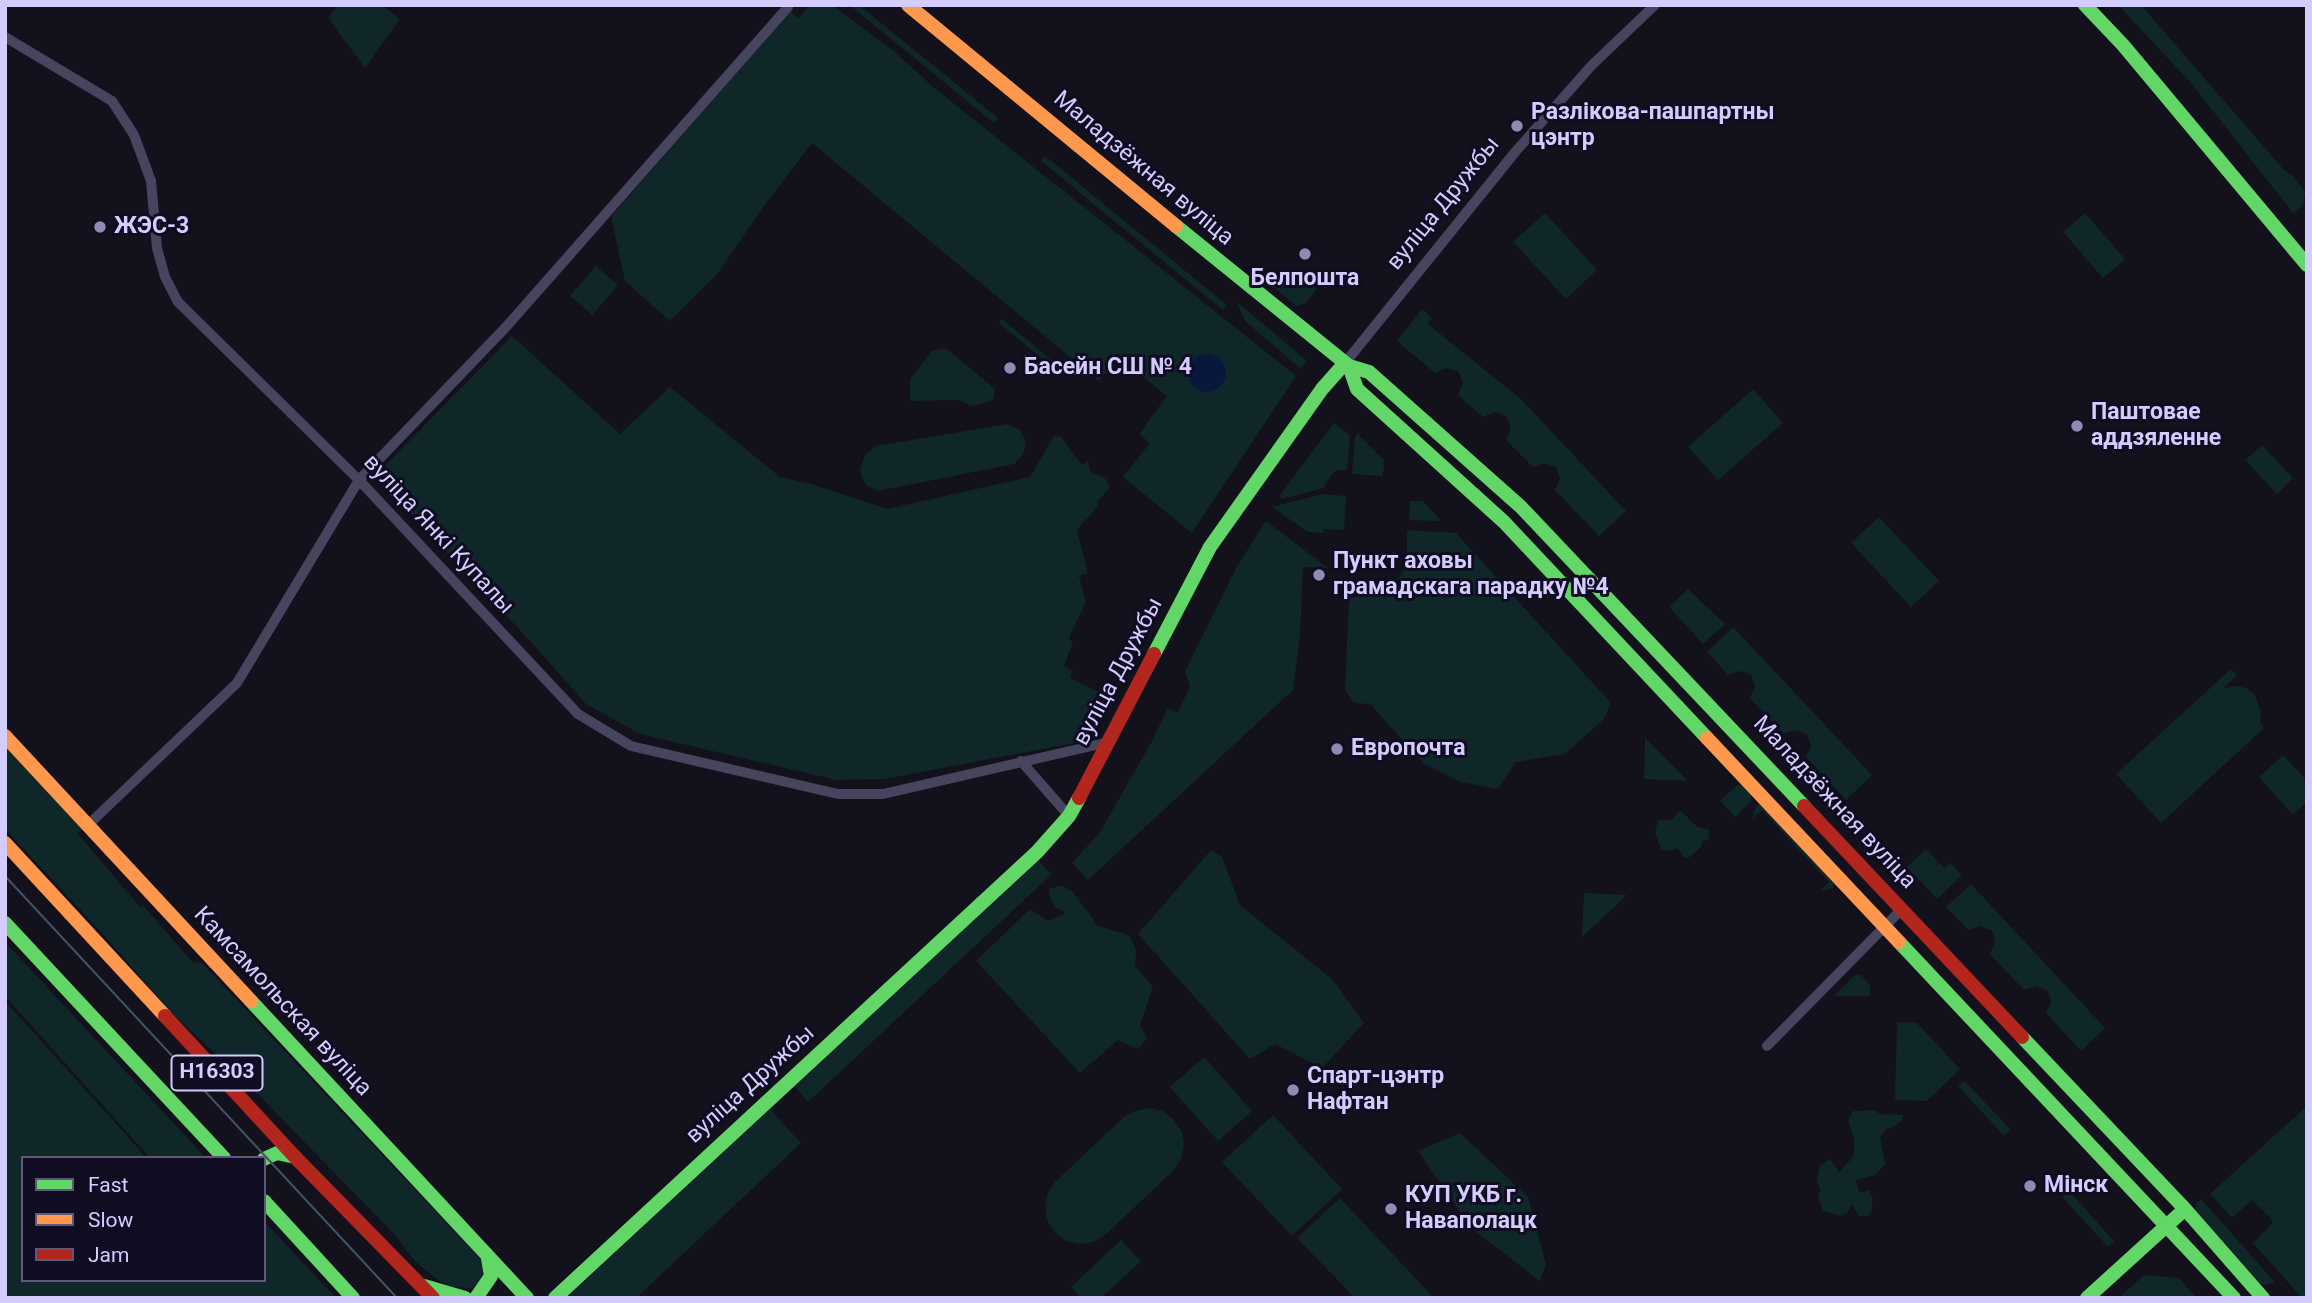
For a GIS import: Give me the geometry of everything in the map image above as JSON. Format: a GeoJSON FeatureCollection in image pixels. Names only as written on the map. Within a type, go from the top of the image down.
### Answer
{"type":"FeatureCollection","features":[{"type":"Feature","properties":{"kind":"main road","name":"Маладзёжная вуліца"},"geometry":{"type":"LineString","coordinates":[[908,5],[1347,365],[1369,372],[1521,507],[2185,1209],[2263,1298]]}},
{"type":"Feature","properties":{"kind":"main road"},"geometry":{"type":"LineString","coordinates":[[2085,5],[2123,45],[2307,265]]}},
{"type":"Feature","properties":{"kind":"main road","name":"Маладзёжная вуліца"},"geometry":{"type":"LineString","coordinates":[[1347,365],[1357,389],[1504,522],[2234,1298]]}},
{"type":"Feature","properties":{"kind":"main road","name":"вуліца Дружбы"},"geometry":{"type":"LineString","coordinates":[[555,1298],[1037,852],[1069,816],[1210,547],[1322,388],[1347,365]]}},
{"type":"Feature","properties":{"kind":"main road","name":"Камсамольская вуліца"},"geometry":{"type":"LineString","coordinates":[[5,736],[527,1298]]}},
{"type":"Feature","properties":{"kind":"main road","name":"Н16303"},"geometry":{"type":"LineString","coordinates":[[5,844],[295,1157],[433,1298]]}},
{"type":"Feature","properties":{"kind":"main road","name":"Н16303"},"geometry":{"type":"LineString","coordinates":[[5,923],[222,1156]]}},
{"type":"Feature","properties":{"kind":"main road"},"geometry":{"type":"LineString","coordinates":[[266,1158],[277,1153],[295,1157]]}},
{"type":"Feature","properties":{"kind":"main road"},"geometry":{"type":"LineString","coordinates":[[266,1203],[353,1298]]}},
{"type":"Feature","properties":{"kind":"main road"},"geometry":{"type":"LineString","coordinates":[[2087,1298],[2185,1209]]}},
{"type":"Feature","properties":{"kind":"main road"},"geometry":{"type":"LineString","coordinates":[[476,1298],[491,1276],[488,1258]]}},
{"type":"Feature","properties":{"kind":"main road"},"geometry":{"type":"LineString","coordinates":[[420,1284],[466,1298]]}},
{"type":"Feature","properties":{"kind":"street","name":"вуліца Дружбы"},"geometry":{"type":"LineString","coordinates":[[1347,365],[1516,151],[1592,65],[1656,5]]}},
{"type":"Feature","properties":{"kind":"street"},"geometry":{"type":"LineString","coordinates":[[88,825],[237,683],[359,480],[506,327],[788,7]]}},
{"type":"Feature","properties":{"kind":"street","name":"вуліца Янкі Купалы"},"geometry":{"type":"LineString","coordinates":[[5,37],[113,101],[134,135],[151,181],[157,248],[165,277],[178,302],[359,480],[578,714],[631,746],[838,794],[883,794],[1109,742]]}},
{"type":"Feature","properties":{"kind":"street"},"geometry":{"type":"LineString","coordinates":[[1021,761],[1069,816]]}},
{"type":"Feature","properties":{"kind":"street"},"geometry":{"type":"LineString","coordinates":[[1767,1046],[1902,909]]}},
{"type":"Feature","properties":{"kind":"green space"},"geometry":{"type":"Polygon","coordinates":[[[338,5],[382,5],[400,19],[365,68],[328,18],[338,5]]]}},
{"type":"Feature","properties":{"kind":"green space"},"geometry":{"type":"Polygon","coordinates":[[[809,5],[832,5],[894,51],[932,86],[1296,376],[1192,533],[1123,477],[1150,443],[1139,434],[1167,396],[1119,357],[1099,381],[812,143],[718,273],[670,321],[625,281],[611,217],[790,11],[799,18],[809,5]]]}},
{"type":"Feature","properties":{"kind":"green space"},"geometry":{"type":"Polygon","coordinates":[[[859,5],[998,118],[994,123],[852,7],[859,5]]]}},
{"type":"Feature","properties":{"kind":"green space"},"geometry":{"type":"Polygon","coordinates":[[[2118,5],[2141,5],[2284,170],[2292,175],[2306,193],[2302,206],[2293,213],[2191,83],[2118,5]]]}},
{"type":"Feature","properties":{"kind":"green space"},"geometry":{"type":"Polygon","coordinates":[[[1045,156],[1227,305],[1223,310],[1041,161],[1045,156]]]}},
{"type":"Feature","properties":{"kind":"green space"},"geometry":{"type":"Polygon","coordinates":[[[1545,213],[1597,270],[1566,299],[1513,242],[1545,213]]]}},
{"type":"Feature","properties":{"kind":"green space"},"geometry":{"type":"Polygon","coordinates":[[[2085,213],[2125,259],[2103,278],[2063,232],[2085,213]]]}},
{"type":"Feature","properties":{"kind":"green space"},"geometry":{"type":"Polygon","coordinates":[[[596,266],[618,285],[592,315],[570,296],[596,266]]]}},
{"type":"Feature","properties":{"kind":"green space"},"geometry":{"type":"Polygon","coordinates":[[[1273,269],[1289,283],[1297,272],[1317,289],[1306,303],[1296,306],[1269,283],[1269,273],[1273,269]]]}},
{"type":"Feature","properties":{"kind":"green space"},"geometry":{"type":"Polygon","coordinates":[[[1236,301],[1307,361],[1301,369],[1245,321],[1236,301]]]}},
{"type":"Feature","properties":{"kind":"green space"},"geometry":{"type":"Polygon","coordinates":[[[1422,309],[1432,318],[1428,324],[1521,399],[1626,511],[1599,536],[1555,490],[1560,479],[1556,467],[1544,463],[1533,467],[1506,440],[1511,428],[1507,417],[1495,412],[1483,417],[1458,395],[1463,383],[1458,371],[1445,368],[1435,373],[1397,341],[1422,309]]]}},
{"type":"Feature","properties":{"kind":"green space"},"geometry":{"type":"Polygon","coordinates":[[[1002,319],[1059,366],[1056,370],[999,323],[1002,319]]]}},
{"type":"Feature","properties":{"kind":"green space"},"geometry":{"type":"Polygon","coordinates":[[[512,336],[620,434],[670,387],[780,477],[811,484],[887,509],[1030,477],[1054,436],[1061,437],[1082,465],[1088,462],[1090,471],[1106,479],[1110,488],[1097,501],[1098,506],[1077,530],[1088,573],[1079,576],[1086,602],[1069,638],[1073,642],[1064,666],[1073,671],[1070,678],[1108,696],[1080,742],[884,779],[836,780],[640,734],[586,704],[375,476],[512,336]]]}},
{"type":"Feature","properties":{"kind":"green space"},"geometry":{"type":"Polygon","coordinates":[[[946,348],[995,389],[993,400],[973,406],[958,400],[910,401],[910,379],[932,351],[946,348]]]}},
{"type":"Feature","properties":{"kind":"green space"},"geometry":{"type":"Polygon","coordinates":[[[1753,389],[1783,423],[1718,480],[1688,447],[1753,389]]]}},
{"type":"Feature","properties":{"kind":"green space"},"geometry":{"type":"Polygon","coordinates":[[[1334,423],[1350,435],[1347,470],[1338,470],[1331,475],[1324,488],[1282,499],[1279,496],[1334,423]]]}},
{"type":"Feature","properties":{"kind":"green space"},"geometry":{"type":"Polygon","coordinates":[[[1007,424],[1020,430],[1026,442],[1023,455],[1014,464],[878,491],[866,485],[860,472],[864,456],[875,446],[1007,424]]]}},
{"type":"Feature","properties":{"kind":"green space"},"geometry":{"type":"Polygon","coordinates":[[[1358,434],[1384,460],[1383,476],[1352,474],[1355,437],[1358,434]]]}},
{"type":"Feature","properties":{"kind":"green space"},"geometry":{"type":"Polygon","coordinates":[[[2262,445],[2293,478],[2277,494],[2245,460],[2262,445]]]}},
{"type":"Feature","properties":{"kind":"green space"},"geometry":{"type":"Polygon","coordinates":[[[1323,494],[1346,496],[1344,530],[1324,529],[1323,533],[1308,532],[1272,507],[1323,494]]]}},
{"type":"Feature","properties":{"kind":"green space"},"geometry":{"type":"Polygon","coordinates":[[[1410,501],[1422,501],[1440,519],[1409,520],[1410,501]]]}},
{"type":"Feature","properties":{"kind":"green space"},"geometry":{"type":"Polygon","coordinates":[[[1879,517],[1939,581],[1911,607],[1851,543],[1879,517]]]}},
{"type":"Feature","properties":{"kind":"green space"},"geometry":{"type":"Polygon","coordinates":[[[1266,521],[1328,568],[1303,567],[1300,635],[1293,690],[1088,880],[1072,863],[1100,832],[1168,708],[1178,713],[1190,686],[1185,671],[1236,568],[1266,521]]]}},
{"type":"Feature","properties":{"kind":"green space"},"geometry":{"type":"Polygon","coordinates":[[[1407,530],[1456,533],[1611,703],[1604,719],[1565,754],[1516,762],[1498,789],[1460,782],[1424,764],[1371,705],[1353,702],[1345,690],[1349,598],[1387,593],[1407,567],[1407,530]]]}},
{"type":"Feature","properties":{"kind":"green space"},"geometry":{"type":"Polygon","coordinates":[[[1688,589],[1725,624],[1703,644],[1669,607],[1688,589]]]}},
{"type":"Feature","properties":{"kind":"green space"},"geometry":{"type":"Polygon","coordinates":[[[1733,627],[1872,775],[1846,800],[1806,757],[1811,746],[1807,734],[1795,730],[1784,734],[1750,698],[1755,687],[1751,675],[1740,671],[1728,675],[1707,652],[1733,627]]]}},
{"type":"Feature","properties":{"kind":"green space"},"geometry":{"type":"Polygon","coordinates":[[[2231,669],[2237,675],[2224,688],[2247,688],[2255,695],[2261,712],[2260,722],[2264,728],[2161,823],[2116,774],[2231,669]]]}},
{"type":"Feature","properties":{"kind":"green space"},"geometry":{"type":"Polygon","coordinates":[[[1645,738],[1688,781],[1644,779],[1645,738]]]}},
{"type":"Feature","properties":{"kind":"green space"},"geometry":{"type":"Polygon","coordinates":[[[5,744],[84,828],[78,834],[140,907],[143,905],[192,962],[202,963],[481,1260],[484,1269],[478,1283],[472,1288],[452,1287],[438,1280],[416,1262],[394,1234],[247,1083],[170,1011],[5,829],[5,744]]]}},
{"type":"Feature","properties":{"kind":"green space"},"geometry":{"type":"Polygon","coordinates":[[[2283,755],[2307,781],[2307,802],[2293,815],[2259,777],[2283,755]]]}},
{"type":"Feature","properties":{"kind":"green space"},"geometry":{"type":"Polygon","coordinates":[[[1737,785],[1745,785],[1751,793],[1751,801],[1735,817],[1720,801],[1737,785]]]}},
{"type":"Feature","properties":{"kind":"green space"},"geometry":{"type":"Polygon","coordinates":[[[1759,804],[1763,805],[1834,881],[1833,888],[1820,891],[1829,882],[1762,810],[1752,819],[1759,804]]]}},
{"type":"Feature","properties":{"kind":"green space"},"geometry":{"type":"Polygon","coordinates":[[[1680,810],[1697,827],[1709,829],[1709,839],[1702,842],[1702,846],[1690,857],[1684,858],[1678,848],[1670,851],[1661,849],[1655,833],[1658,820],[1672,820],[1680,810]]]}},
{"type":"Feature","properties":{"kind":"green space"},"geometry":{"type":"Polygon","coordinates":[[[1926,849],[1944,868],[1950,863],[1962,875],[1937,899],[1907,867],[1926,849]]]}},
{"type":"Feature","properties":{"kind":"green space"},"geometry":{"type":"Polygon","coordinates":[[[1211,850],[1222,857],[1240,905],[1333,980],[1364,1023],[1322,1068],[1275,1044],[1250,1059],[1138,934],[1211,850]]]}},
{"type":"Feature","properties":{"kind":"green space"},"geometry":{"type":"Polygon","coordinates":[[[1038,861],[1052,874],[808,1102],[794,1086],[1038,861]]]}},
{"type":"Feature","properties":{"kind":"green space"},"geometry":{"type":"Polygon","coordinates":[[[1971,884],[2105,1028],[2081,1051],[2046,1013],[2051,1001],[2047,990],[2036,986],[2024,990],[1990,954],[1995,942],[1992,931],[1980,926],[1968,930],[1946,907],[1971,884]]]}},
{"type":"Feature","properties":{"kind":"green space"},"geometry":{"type":"Polygon","coordinates":[[[1062,885],[1073,892],[1098,926],[1129,935],[1136,950],[1135,966],[1153,987],[1140,1025],[1147,1038],[1138,1049],[1118,1040],[1080,1073],[976,961],[1030,909],[1048,921],[1066,913],[1055,907],[1050,897],[1049,889],[1062,885]]]}},
{"type":"Feature","properties":{"kind":"green space"},"geometry":{"type":"Polygon","coordinates":[[[1584,893],[1627,895],[1582,937],[1584,893]]]}},
{"type":"Feature","properties":{"kind":"green space"},"geometry":{"type":"Polygon","coordinates":[[[5,942],[204,1156],[148,1156],[5,996],[5,942]]]}},
{"type":"Feature","properties":{"kind":"green space"},"geometry":{"type":"Polygon","coordinates":[[[1855,975],[1861,975],[1870,985],[1870,996],[1834,996],[1855,975]]]}},
{"type":"Feature","properties":{"kind":"green space"},"geometry":{"type":"Polygon","coordinates":[[[5,1001],[145,1156],[21,1156],[21,1282],[266,1282],[266,1223],[336,1298],[5,1298],[5,1001]]]}},
{"type":"Feature","properties":{"kind":"green space"},"geometry":{"type":"Polygon","coordinates":[[[1897,1022],[1917,1023],[1960,1069],[1927,1101],[1895,1100],[1897,1022]]]}},
{"type":"Feature","properties":{"kind":"green space"},"geometry":{"type":"Polygon","coordinates":[[[1204,1057],[1252,1111],[1218,1141],[1170,1087],[1204,1057]]]}},
{"type":"Feature","properties":{"kind":"green space"},"geometry":{"type":"Polygon","coordinates":[[[1965,1081],[2011,1130],[2004,1136],[1958,1086],[1965,1081]]]}},
{"type":"Feature","properties":{"kind":"green space"},"geometry":{"type":"Polygon","coordinates":[[[2307,1106],[2307,1297],[2301,1297],[2253,1243],[2273,1223],[2271,1219],[2252,1200],[2232,1218],[2210,1194],[2307,1106]]]}},
{"type":"Feature","properties":{"kind":"green space"},"geometry":{"type":"Polygon","coordinates":[[[1149,1108],[1163,1111],[1174,1120],[1182,1132],[1184,1145],[1181,1159],[1174,1170],[1105,1235],[1094,1242],[1080,1244],[1066,1241],[1055,1232],[1047,1220],[1045,1207],[1048,1193],[1055,1182],[1124,1117],[1149,1108]]]}},
{"type":"Feature","properties":{"kind":"green space"},"geometry":{"type":"Polygon","coordinates":[[[770,1109],[801,1143],[636,1298],[566,1298],[770,1109]]]}},
{"type":"Feature","properties":{"kind":"green space"},"geometry":{"type":"Polygon","coordinates":[[[1875,1110],[1879,1114],[1902,1115],[1902,1121],[1886,1129],[1880,1137],[1885,1164],[1875,1175],[1856,1180],[1859,1193],[1869,1190],[1873,1198],[1871,1212],[1868,1216],[1858,1216],[1852,1204],[1848,1212],[1841,1216],[1823,1211],[1818,1197],[1820,1165],[1830,1159],[1839,1172],[1854,1156],[1854,1139],[1848,1120],[1853,1111],[1875,1110]]]}},
{"type":"Feature","properties":{"kind":"green space"},"geometry":{"type":"Polygon","coordinates":[[[1273,1115],[1342,1189],[1292,1236],[1222,1162],[1273,1115]]]}},
{"type":"Feature","properties":{"kind":"green space"},"geometry":{"type":"Polygon","coordinates":[[[1460,1133],[1528,1197],[1546,1264],[1540,1281],[1471,1228],[1418,1151],[1460,1133]]]}},
{"type":"Feature","properties":{"kind":"green space"},"geometry":{"type":"Polygon","coordinates":[[[2069,1191],[2114,1241],[2108,1247],[2062,1197],[2069,1191]]]}},
{"type":"Feature","properties":{"kind":"green space"},"geometry":{"type":"Polygon","coordinates":[[[1340,1198],[1434,1298],[1355,1298],[1297,1238],[1340,1198]]]}},
{"type":"Feature","properties":{"kind":"green space"},"geometry":{"type":"Polygon","coordinates":[[[2201,1199],[2275,1282],[2267,1285],[2259,1283],[2195,1210],[2196,1203],[2201,1199]]]}},
{"type":"Feature","properties":{"kind":"green space"},"geometry":{"type":"Polygon","coordinates":[[[1121,1240],[1141,1261],[1101,1298],[1081,1298],[1071,1287],[1121,1240]]]}},
{"type":"Feature","properties":{"kind":"green space"},"geometry":{"type":"Polygon","coordinates":[[[2144,1275],[2179,1278],[2197,1298],[2119,1298],[2144,1275]]]}},
{"type":"Feature","properties":{"kind":"water"},"geometry":{"type":"Polygon","coordinates":[[[1207,354],[1220,360],[1226,373],[1220,386],[1207,392],[1194,386],[1188,373],[1194,360],[1207,354]]]}},
{"type":"Feature","properties":{"kind":"tram line"},"geometry":{"type":"LineString","coordinates":[[5,876],[265,1156]]}},
{"type":"Feature","properties":{"kind":"tram line"},"geometry":{"type":"LineString","coordinates":[[266,1157],[397,1298]]}},
{"type":"Feature","properties":{"kind":"traffic: fast"},"geometry":{"type":"LineString","coordinates":[[2085,5],[2123,45],[2307,265]]}},
{"type":"Feature","properties":{"kind":"traffic: fast"},"geometry":{"type":"LineString","coordinates":[[1176,226],[1349,366],[1369,372],[1521,507],[1804,806]]}},
{"type":"Feature","properties":{"kind":"traffic: fast"},"geometry":{"type":"LineString","coordinates":[[1154,654],[1210,547],[1322,389],[1345,363]]}},
{"type":"Feature","properties":{"kind":"traffic: fast"},"geometry":{"type":"LineString","coordinates":[[1349,366],[1357,389],[1504,522],[1707,738]]}},
{"type":"Feature","properties":{"kind":"traffic: fast"},"geometry":{"type":"LineString","coordinates":[[555,1298],[1037,852],[1069,816],[1079,798]]}},
{"type":"Feature","properties":{"kind":"traffic: fast"},"geometry":{"type":"LineString","coordinates":[[5,923],[222,1156]]}},
{"type":"Feature","properties":{"kind":"traffic: fast"},"geometry":{"type":"LineString","coordinates":[[1899,942],[2234,1298]]}},
{"type":"Feature","properties":{"kind":"traffic: fast"},"geometry":{"type":"LineString","coordinates":[[251,1001],[527,1298]]}},
{"type":"Feature","properties":{"kind":"traffic: fast"},"geometry":{"type":"LineString","coordinates":[[2022,1037],[2185,1209],[2263,1298]]}},
{"type":"Feature","properties":{"kind":"traffic: fast"},"geometry":{"type":"LineString","coordinates":[[266,1158],[277,1153],[295,1157]]}},
{"type":"Feature","properties":{"kind":"traffic: fast"},"geometry":{"type":"LineString","coordinates":[[266,1203],[353,1298]]}},
{"type":"Feature","properties":{"kind":"traffic: fast"},"geometry":{"type":"LineString","coordinates":[[2087,1298],[2185,1209]]}},
{"type":"Feature","properties":{"kind":"traffic: fast"},"geometry":{"type":"LineString","coordinates":[[476,1298],[491,1276],[488,1258]]}},
{"type":"Feature","properties":{"kind":"traffic: fast"},"geometry":{"type":"LineString","coordinates":[[424,1286],[465,1298]]}},
{"type":"Feature","properties":{"kind":"traffic: slow"},"geometry":{"type":"LineString","coordinates":[[908,5],[1176,226]]}},
{"type":"Feature","properties":{"kind":"traffic: slow"},"geometry":{"type":"LineString","coordinates":[[5,736],[251,1001]]}},
{"type":"Feature","properties":{"kind":"traffic: slow"},"geometry":{"type":"LineString","coordinates":[[1707,738],[1899,942]]}},
{"type":"Feature","properties":{"kind":"traffic: slow"},"geometry":{"type":"LineString","coordinates":[[5,843],[165,1016]]}},
{"type":"Feature","properties":{"kind":"traffic: jam"},"geometry":{"type":"LineString","coordinates":[[1079,798],[1154,654]]}},
{"type":"Feature","properties":{"kind":"traffic: jam"},"geometry":{"type":"LineString","coordinates":[[1804,806],[2022,1037]]}},
{"type":"Feature","properties":{"kind":"traffic: jam"},"geometry":{"type":"LineString","coordinates":[[165,1016],[295,1157],[433,1298]]}},
{"type":"Feature","properties":{"kind":"place","name":"Разлікова-пашпартны цэнтр"},"geometry":{"type":"Point","coordinates":[1517,126]}},
{"type":"Feature","properties":{"kind":"place","name":"ЖЭС-3"},"geometry":{"type":"Point","coordinates":[100,227]}},
{"type":"Feature","properties":{"kind":"place","name":"Белпошта"},"geometry":{"type":"Point","coordinates":[1305,254]}},
{"type":"Feature","properties":{"kind":"place","name":"Басейн СШ № 4"},"geometry":{"type":"Point","coordinates":[1010,368]}},
{"type":"Feature","properties":{"kind":"place","name":"Паштовае аддзяленне"},"geometry":{"type":"Point","coordinates":[2077,426]}},
{"type":"Feature","properties":{"kind":"place","name":"Пункт аховы грамадскага парадку №4"},"geometry":{"type":"Point","coordinates":[1319,575]}},
{"type":"Feature","properties":{"kind":"place","name":"Европочта"},"geometry":{"type":"Point","coordinates":[1337,749]}},
{"type":"Feature","properties":{"kind":"place","name":"Спарт-цэнтр Нафтан"},"geometry":{"type":"Point","coordinates":[1293,1090]}},
{"type":"Feature","properties":{"kind":"place","name":"Мінск"},"geometry":{"type":"Point","coordinates":[2030,1186]}},
{"type":"Feature","properties":{"kind":"place","name":"КУП УКБ г. Наваполацк"},"geometry":{"type":"Point","coordinates":[1391,1209]}}]}
